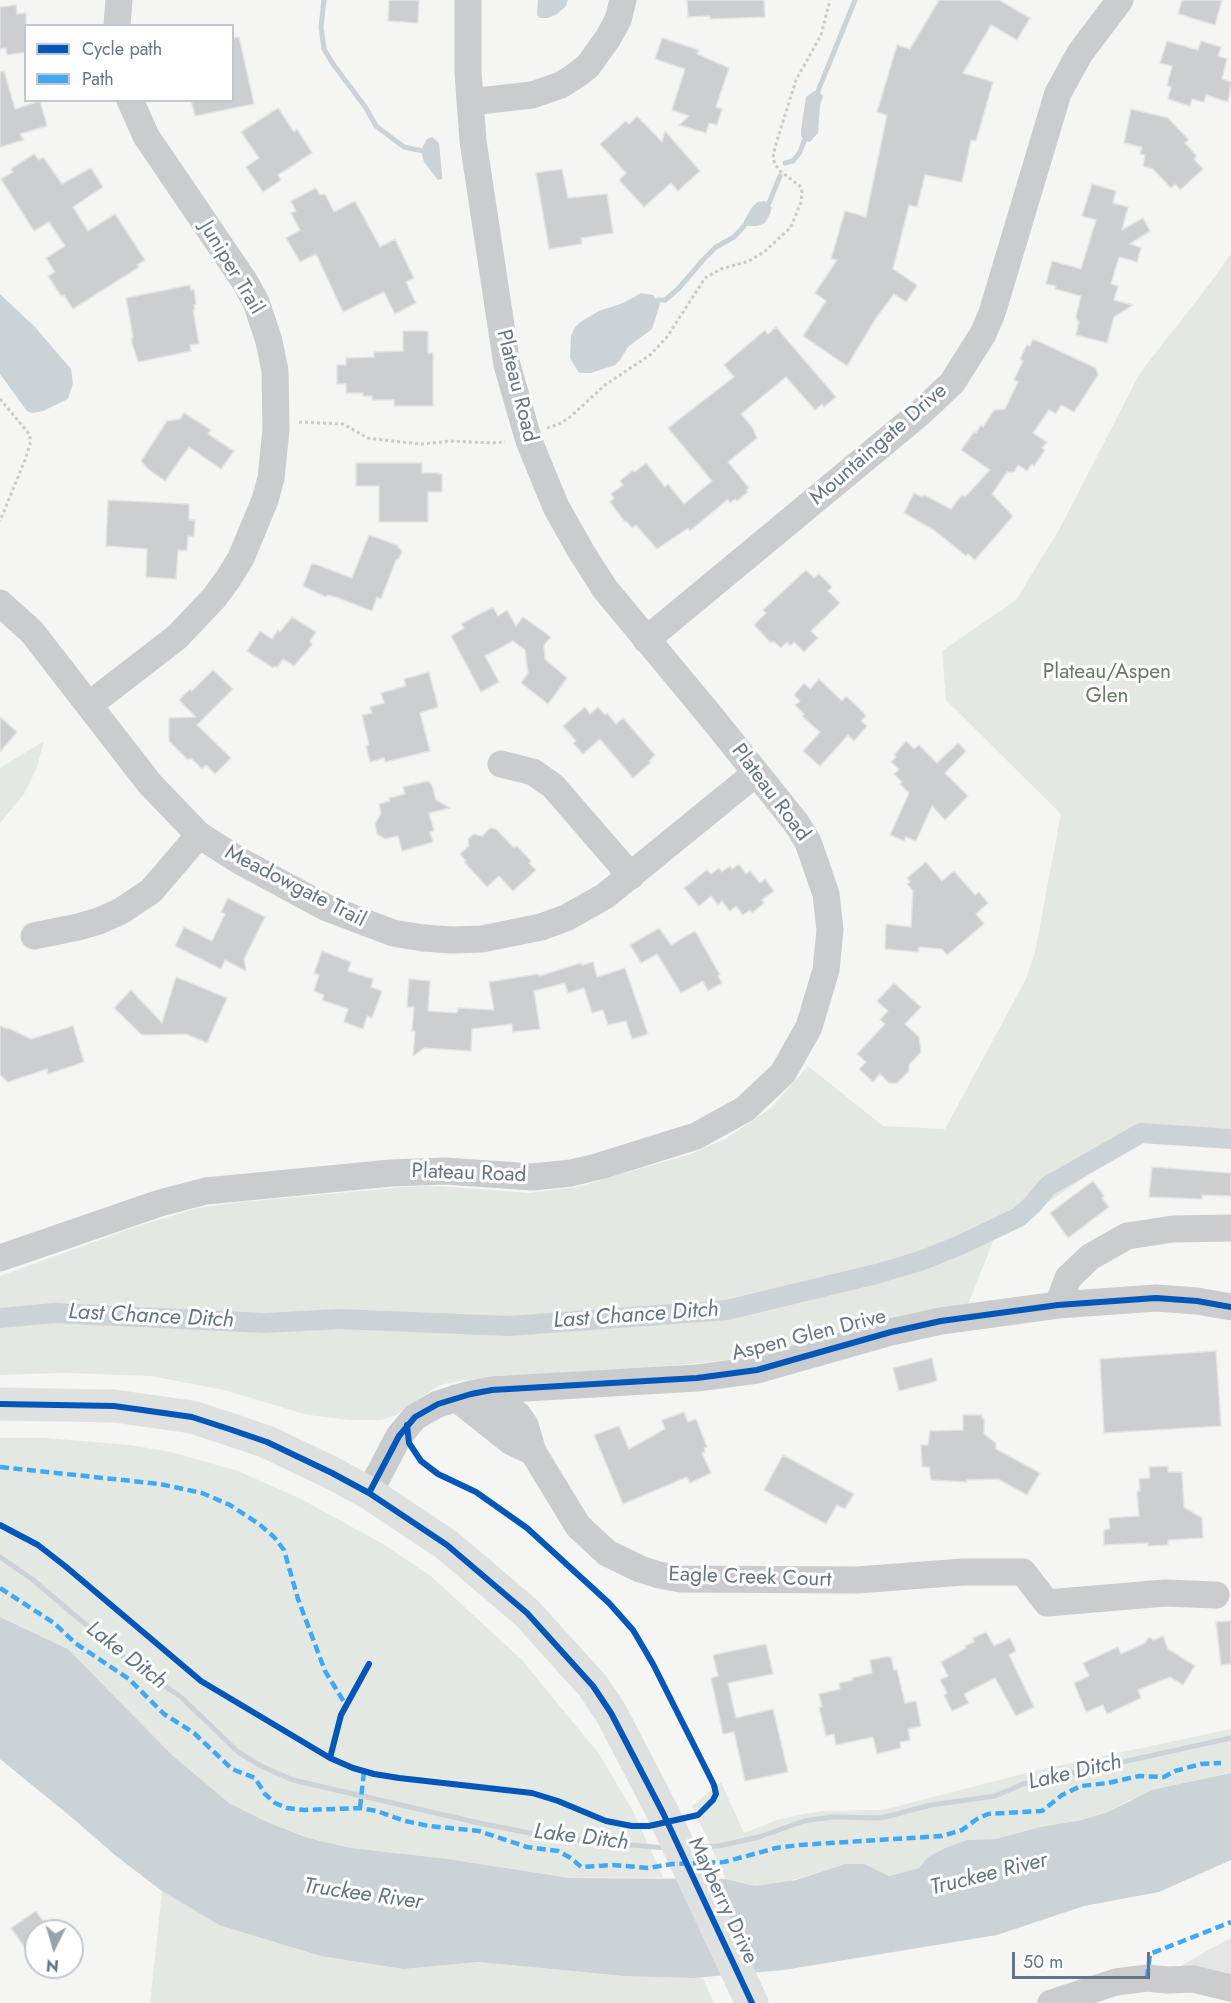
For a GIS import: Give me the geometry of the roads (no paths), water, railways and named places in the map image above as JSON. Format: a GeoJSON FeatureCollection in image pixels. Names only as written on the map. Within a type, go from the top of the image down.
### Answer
{"type":"FeatureCollection","features":[{"type":"Feature","properties":{"kind":"main road","name":"Mayberry Drive"},"geometry":{"type":"LineString","coordinates":[[0,1404],[114,1406],[192,1417],[267,1442],[369,1493],[447,1545],[527,1613],[593,1686],[611,1713],[663,1813],[752,2003]]}},
{"type":"Feature","properties":{"kind":"street"},"geometry":{"type":"LineString","coordinates":[[117,24],[119,0]]}},
{"type":"Feature","properties":{"kind":"street","name":"Plateau Road"},"geometry":{"type":"LineString","coordinates":[[0,1258],[160,1203],[231,1187],[408,1172],[445,1171],[516,1177],[554,1176],[600,1166],[676,1143],[712,1128],[736,1114],[783,1073],[802,1042],[813,1017],[822,988],[830,940],[826,894],[808,842],[797,824],[605,589],[582,554],[551,496],[529,441],[514,393],[502,336],[474,141],[468,72],[468,0]]}},
{"type":"Feature","properties":{"kind":"street"},"geometry":{"type":"LineString","coordinates":[[470,102],[532,95],[561,85],[575,76],[588,66],[608,38],[618,20],[623,0]]}},
{"type":"Feature","properties":{"kind":"street","name":"Mountaingate Drive"},"geometry":{"type":"LineString","coordinates":[[646,640],[920,413],[952,383],[983,334],[992,313],[1058,93],[1080,53],[1120,0]]}},
{"type":"Feature","properties":{"kind":"street","name":"Juniper Trail"},"geometry":{"type":"LineString","coordinates":[[89,705],[177,637],[208,605],[228,579],[245,548],[265,500],[272,470],[277,420],[275,371],[269,341],[256,302],[245,282],[146,136],[131,102]]}},
{"type":"Feature","properties":{"kind":"street","name":"Meadowgate Trail"},"geometry":{"type":"LineString","coordinates":[[0,603],[32,632],[150,784],[199,835],[240,861],[327,908],[393,933],[452,940],[482,939],[541,927],[566,918],[605,896],[756,773]]}},
{"type":"Feature","properties":{"kind":"street"},"geometry":{"type":"LineString","coordinates":[[501,764],[533,772],[553,786],[631,876]]}},
{"type":"Feature","properties":{"kind":"street"},"geometry":{"type":"LineString","coordinates":[[34,936],[99,921],[130,905],[151,891],[199,835]]}},
{"type":"Feature","properties":{"kind":"street"},"geometry":{"type":"LineString","coordinates":[[1058,1305],[1068,1278],[1090,1257],[1127,1236],[1173,1229],[1231,1228]]}},
{"type":"Feature","properties":{"kind":"street","name":"Aspen Glen Drive"},"geometry":{"type":"LineString","coordinates":[[369,1493],[407,1425],[425,1410],[456,1398],[488,1391],[697,1378],[747,1371],[783,1364],[891,1332],[931,1323],[1058,1305],[1156,1298],[1197,1301],[1231,1307]]}},
{"type":"Feature","properties":{"kind":"street","name":"Eagle Creek Court"},"geometry":{"type":"LineString","coordinates":[[488,1391],[518,1415],[525,1425],[533,1452],[578,1526],[607,1553],[623,1562],[659,1575],[681,1579],[857,1580],[963,1572],[1023,1572],[1047,1603],[1165,1593],[1216,1595]]}},
{"type":"Feature","properties":{"kind":"street"},"geometry":{"type":"LineString","coordinates":[[456,1398],[510,1441],[533,1452]]}},
{"type":"Feature","properties":{"kind":"street"},"geometry":{"type":"LineString","coordinates":[[1051,2003],[1116,1982],[1148,1977],[1167,1980],[1193,1979],[1231,1988]]}},
{"type":"Feature","properties":{"kind":"water"},"geometry":{"type":"Polygon","coordinates":[[[538,0],[568,0],[566,6],[557,14],[548,18],[540,18],[537,15],[538,0]]]}},
{"type":"Feature","properties":{"kind":"water"},"geometry":{"type":"Polygon","coordinates":[[[818,91],[823,96],[818,133],[810,142],[804,141],[801,130],[806,97],[818,91]]]}},
{"type":"Feature","properties":{"kind":"water"},"geometry":{"type":"Polygon","coordinates":[[[432,137],[439,143],[442,179],[438,180],[424,162],[422,155],[423,146],[427,139],[432,137]]]}},
{"type":"Feature","properties":{"kind":"water"},"geometry":{"type":"Polygon","coordinates":[[[765,201],[772,207],[765,223],[757,226],[744,226],[744,221],[752,207],[758,202],[765,201]]]}},
{"type":"Feature","properties":{"kind":"water"},"geometry":{"type":"Polygon","coordinates":[[[641,293],[653,295],[660,304],[652,329],[628,347],[615,365],[591,373],[579,373],[570,358],[571,336],[575,327],[599,311],[623,303],[641,293]]]}},
{"type":"Feature","properties":{"kind":"water"},"geometry":{"type":"Polygon","coordinates":[[[0,294],[35,327],[71,369],[73,383],[68,399],[43,411],[32,413],[27,411],[0,374],[0,294]]]}},
{"type":"Feature","properties":{"kind":"water","name":"Truckee River"},"geometry":{"type":"Polygon","coordinates":[[[0,1617],[68,1649],[172,1755],[229,1803],[267,1822],[308,1838],[351,1848],[448,1859],[570,1878],[726,1879],[755,1886],[796,1880],[845,1864],[864,1864],[889,1876],[919,1868],[928,1857],[967,1840],[996,1839],[1040,1827],[1082,1820],[1108,1812],[1152,1790],[1231,1773],[1231,1860],[1159,1892],[1084,1906],[997,1935],[784,1970],[693,1978],[623,1976],[479,1962],[404,1969],[321,1956],[219,1925],[162,1891],[116,1856],[0,1759],[0,1617]]]}},
{"type":"Feature","properties":{"kind":"waterway"},"geometry":{"type":"LineString","coordinates":[[324,0],[321,27],[324,49],[333,64],[366,108],[376,126],[404,147],[423,151]]}},
{"type":"Feature","properties":{"kind":"waterway"},"geometry":{"type":"LineString","coordinates":[[818,91],[855,0]]}},
{"type":"Feature","properties":{"kind":"waterway"},"geometry":{"type":"LineString","coordinates":[[785,163],[793,161],[804,141]]}},
{"type":"Feature","properties":{"kind":"waterway"},"geometry":{"type":"LineString","coordinates":[[769,203],[780,176]]}},
{"type":"Feature","properties":{"kind":"waterway"},"geometry":{"type":"LineString","coordinates":[[658,300],[665,300],[678,289],[716,247],[734,237],[744,226]]}},
{"type":"Feature","properties":{"kind":"waterway","name":"Last Chance Ditch"},"geometry":{"type":"LineString","coordinates":[[0,1318],[54,1313],[265,1323],[339,1319],[509,1326],[727,1310],[876,1274],[920,1261],[958,1246],[1019,1217],[1048,1186],[1141,1133],[1231,1139]]}},
{"type":"Feature","properties":{"kind":"waterway","name":"Lake Ditch"},"geometry":{"type":"LineString","coordinates":[[0,1557],[32,1579],[130,1662],[181,1697],[238,1752],[261,1766],[293,1780],[540,1835],[667,1848]]}},
{"type":"Feature","properties":{"kind":"waterway","name":"Lake Ditch"},"geometry":{"type":"LineString","coordinates":[[692,1847],[719,1846],[759,1837],[804,1821],[832,1817],[881,1818],[931,1805],[995,1796],[1023,1784],[1231,1738]]}},
{"type":"Feature","properties":{"kind":"park label","name":"Plateau/Aspen Glen"},"geometry":{"type":"Point","coordinates":[1107,685]}}]}
